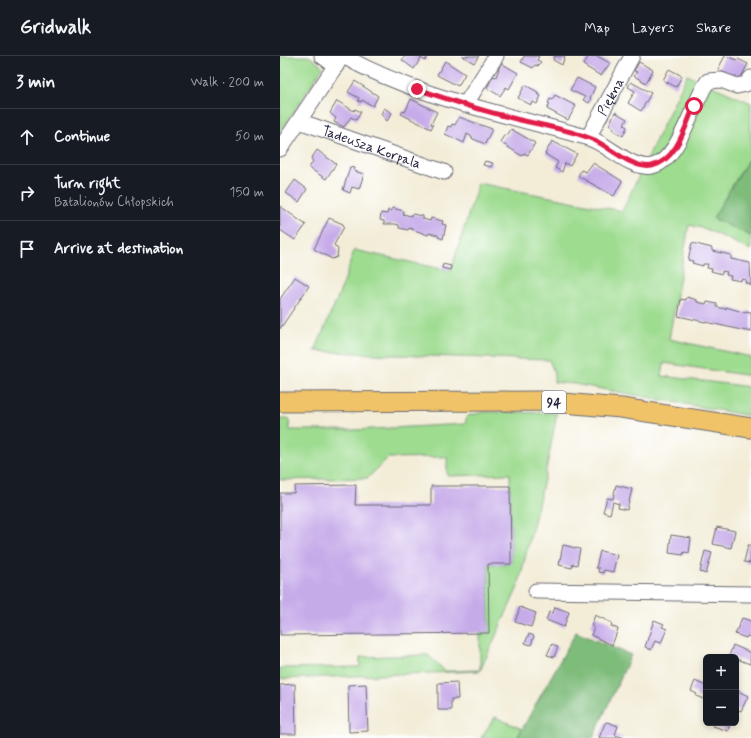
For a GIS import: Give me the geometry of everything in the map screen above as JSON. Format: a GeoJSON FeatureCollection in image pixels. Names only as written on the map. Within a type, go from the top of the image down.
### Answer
{"type":"FeatureCollection","features":[{"type":"Feature","properties":{"kind":"main road","name":"94"},"geometry":{"type":"LineString","coordinates":[[280,402],[547,402],[622,408],[751,428]]}},
{"type":"Feature","properties":{"kind":"street"},"geometry":{"type":"LineString","coordinates":[[322,56],[340,59],[361,66],[417,89],[465,104],[588,138],[633,163],[651,166],[664,161],[675,150],[698,96],[708,81],[721,80],[737,86],[746,84],[751,78]]}},
{"type":"Feature","properties":{"kind":"street"},"geometry":{"type":"LineString","coordinates":[[465,104],[496,56]]}},
{"type":"Feature","properties":{"kind":"street","name":"Piękna"},"geometry":{"type":"LineString","coordinates":[[588,138],[632,56]]}},
{"type":"Feature","properties":{"kind":"street"},"geometry":{"type":"LineString","coordinates":[[280,149],[340,59]]}},
{"type":"Feature","properties":{"kind":"street","name":"Tadeusza Korpala"},"geometry":{"type":"LineString","coordinates":[[299,121],[444,172]]}},
{"type":"Feature","properties":{"kind":"street"},"geometry":{"type":"LineString","coordinates":[[536,591],[751,594]]}},
{"type":"Feature","properties":{"kind":"green space"},"geometry":{"type":"Polygon","coordinates":[[[280,56],[309,56],[323,67],[280,133],[280,56]]]}},
{"type":"Feature","properties":{"kind":"green space"},"geometry":{"type":"Polygon","coordinates":[[[687,75],[751,103],[751,155],[713,218],[751,236],[751,250],[706,229],[689,225],[669,339],[751,357],[751,376],[664,363],[662,376],[751,387],[751,416],[574,384],[554,382],[554,372],[549,360],[315,351],[344,282],[354,250],[451,271],[478,183],[622,211],[687,75]]]}},
{"type":"Feature","properties":{"kind":"green space"},"geometry":{"type":"Polygon","coordinates":[[[751,155],[751,236],[713,218],[751,155]]]}},
{"type":"Feature","properties":{"kind":"green space"},"geometry":{"type":"Polygon","coordinates":[[[483,412],[557,413],[545,476],[518,587],[480,671],[280,679],[280,668],[360,667],[360,657],[428,655],[445,671],[480,670],[480,633],[489,632],[488,564],[511,564],[510,474],[447,476],[447,457],[388,458],[368,478],[280,480],[280,419],[289,419],[290,430],[354,430],[465,424],[467,416],[483,412]]]}},
{"type":"Feature","properties":{"kind":"green space"},"geometry":{"type":"Polygon","coordinates":[[[576,632],[631,655],[593,738],[517,738],[576,632]]]}},
{"type":"Feature","properties":{"kind":"green space"},"geometry":{"type":"Polygon","coordinates":[[[495,717],[522,729],[517,738],[481,738],[495,717]]]}},
{"type":"Feature","properties":{"kind":"building"},"geometry":{"type":"Polygon","coordinates":[[[405,56],[428,56],[425,61],[421,58],[414,69],[402,60],[405,56]]]}},
{"type":"Feature","properties":{"kind":"building"},"geometry":{"type":"Polygon","coordinates":[[[462,56],[479,56],[474,63],[462,56]]]}},
{"type":"Feature","properties":{"kind":"building"},"geometry":{"type":"Polygon","coordinates":[[[524,56],[539,56],[537,60],[541,62],[538,66],[535,65],[533,68],[521,62],[524,56]]]}},
{"type":"Feature","properties":{"kind":"building"},"geometry":{"type":"Polygon","coordinates":[[[555,56],[565,56],[562,65],[553,60],[555,56]]]}},
{"type":"Feature","properties":{"kind":"building"},"geometry":{"type":"Polygon","coordinates":[[[589,56],[597,56],[610,63],[601,76],[583,65],[589,56]]]}},
{"type":"Feature","properties":{"kind":"building"},"geometry":{"type":"Polygon","coordinates":[[[725,56],[738,59],[748,64],[739,81],[718,69],[725,56]]]}},
{"type":"Feature","properties":{"kind":"building"},"geometry":{"type":"Polygon","coordinates":[[[445,61],[465,74],[458,86],[437,75],[445,61]]]}},
{"type":"Feature","properties":{"kind":"building"},"geometry":{"type":"Polygon","coordinates":[[[639,62],[653,70],[646,83],[634,76],[637,72],[634,71],[639,62]]]}},
{"type":"Feature","properties":{"kind":"building"},"geometry":{"type":"Polygon","coordinates":[[[501,63],[518,73],[509,89],[506,87],[500,96],[487,88],[493,76],[496,77],[501,63]]]}},
{"type":"Feature","properties":{"kind":"building"},"geometry":{"type":"Polygon","coordinates":[[[669,69],[682,76],[676,87],[663,80],[669,69]]]}},
{"type":"Feature","properties":{"kind":"building"},"geometry":{"type":"Polygon","coordinates":[[[577,78],[595,87],[589,103],[583,100],[585,97],[570,90],[577,78]]]}},
{"type":"Feature","properties":{"kind":"building"},"geometry":{"type":"Polygon","coordinates":[[[355,81],[378,96],[373,106],[362,100],[361,102],[358,101],[359,98],[348,92],[355,81]]]}},
{"type":"Feature","properties":{"kind":"building"},"geometry":{"type":"Polygon","coordinates":[[[631,82],[651,93],[641,111],[628,103],[635,91],[628,87],[631,82]]]}},
{"type":"Feature","properties":{"kind":"building"},"geometry":{"type":"Polygon","coordinates":[[[525,85],[538,92],[537,94],[541,96],[537,104],[533,102],[531,105],[518,98],[525,85]]]}},
{"type":"Feature","properties":{"kind":"building"},"geometry":{"type":"Polygon","coordinates":[[[555,95],[576,106],[568,120],[547,109],[550,104],[548,103],[550,99],[552,100],[555,95]]]}},
{"type":"Feature","properties":{"kind":"building"},"geometry":{"type":"Polygon","coordinates":[[[411,99],[437,112],[431,124],[433,125],[431,129],[401,114],[403,111],[405,112],[411,99]]]}},
{"type":"Feature","properties":{"kind":"building"},"geometry":{"type":"Polygon","coordinates":[[[337,101],[354,111],[355,109],[361,112],[356,120],[351,117],[344,127],[334,122],[336,118],[330,113],[337,101]]]}},
{"type":"Feature","properties":{"kind":"building"},"geometry":{"type":"Polygon","coordinates":[[[384,108],[392,113],[387,121],[381,114],[384,108]]]}},
{"type":"Feature","properties":{"kind":"building"},"geometry":{"type":"Polygon","coordinates":[[[615,112],[627,119],[624,125],[627,127],[623,136],[613,130],[614,128],[609,125],[615,112]]]}},
{"type":"Feature","properties":{"kind":"building"},"geometry":{"type":"Polygon","coordinates":[[[459,117],[492,129],[485,144],[471,138],[472,137],[467,134],[464,143],[445,134],[448,126],[451,127],[452,124],[455,125],[459,117]]]}},
{"type":"Feature","properties":{"kind":"building"},"geometry":{"type":"Polygon","coordinates":[[[511,129],[535,143],[528,155],[524,153],[522,156],[500,142],[505,134],[507,136],[511,129]]]}},
{"type":"Feature","properties":{"kind":"building"},"geometry":{"type":"Polygon","coordinates":[[[552,141],[577,154],[570,166],[565,163],[562,172],[555,168],[558,162],[545,154],[552,141]]]}},
{"type":"Feature","properties":{"kind":"building"},"geometry":{"type":"Polygon","coordinates":[[[317,150],[336,164],[326,179],[309,168],[313,161],[311,159],[317,150]]]}},
{"type":"Feature","properties":{"kind":"building"},"geometry":{"type":"Polygon","coordinates":[[[485,161],[493,163],[491,167],[483,165],[485,161]]]}},
{"type":"Feature","properties":{"kind":"building"},"geometry":{"type":"Polygon","coordinates":[[[593,163],[622,181],[614,196],[578,176],[581,170],[586,172],[593,163]]]}},
{"type":"Feature","properties":{"kind":"building"},"geometry":{"type":"Polygon","coordinates":[[[350,167],[355,168],[354,171],[364,174],[359,189],[352,187],[350,193],[343,190],[350,167]]]}},
{"type":"Feature","properties":{"kind":"building"},"geometry":{"type":"Polygon","coordinates":[[[295,180],[307,189],[299,202],[286,193],[295,180]]]}},
{"type":"Feature","properties":{"kind":"building"},"geometry":{"type":"Polygon","coordinates":[[[280,206],[306,225],[295,240],[280,230],[280,206]]]}},
{"type":"Feature","properties":{"kind":"building"},"geometry":{"type":"Polygon","coordinates":[[[392,208],[404,211],[403,214],[423,216],[423,219],[430,221],[431,218],[443,221],[442,224],[446,225],[443,239],[438,237],[438,235],[429,233],[428,235],[409,228],[408,230],[399,228],[399,225],[384,224],[384,221],[380,220],[381,213],[387,214],[388,210],[392,211],[392,208]]]}},
{"type":"Feature","properties":{"kind":"building"},"geometry":{"type":"Polygon","coordinates":[[[329,218],[343,224],[344,227],[334,245],[338,249],[337,257],[332,259],[314,249],[329,218]]]}},
{"type":"Feature","properties":{"kind":"building"},"geometry":{"type":"Polygon","coordinates":[[[692,243],[712,248],[712,251],[731,255],[731,259],[750,263],[751,287],[750,284],[745,283],[746,280],[741,279],[741,281],[730,279],[731,276],[726,275],[727,272],[722,271],[722,274],[711,271],[712,269],[707,268],[708,264],[703,264],[703,266],[692,263],[693,261],[688,260],[692,243]]]}},
{"type":"Feature","properties":{"kind":"building"},"geometry":{"type":"Polygon","coordinates":[[[443,264],[451,266],[450,270],[442,268],[443,264]]]}},
{"type":"Feature","properties":{"kind":"building"},"geometry":{"type":"Polygon","coordinates":[[[295,277],[309,286],[280,329],[280,299],[295,277]]]}},
{"type":"Feature","properties":{"kind":"building"},"geometry":{"type":"Polygon","coordinates":[[[687,297],[697,300],[697,302],[717,304],[717,307],[721,308],[726,309],[726,307],[746,313],[746,311],[751,312],[751,332],[678,316],[681,299],[686,300],[687,297]]]}},
{"type":"Feature","properties":{"kind":"building"},"geometry":{"type":"Polygon","coordinates":[[[356,485],[355,505],[431,505],[431,486],[510,486],[511,564],[488,564],[489,633],[280,635],[280,493],[294,493],[295,486],[356,485]]]}},
{"type":"Feature","properties":{"kind":"building"},"geometry":{"type":"Polygon","coordinates":[[[616,485],[632,489],[627,510],[618,508],[619,504],[613,502],[610,514],[603,512],[607,498],[613,499],[616,485]]]}},
{"type":"Feature","properties":{"kind":"building"},"geometry":{"type":"Polygon","coordinates":[[[717,527],[735,531],[731,548],[713,544],[717,527]]]}},
{"type":"Feature","properties":{"kind":"building"},"geometry":{"type":"Polygon","coordinates":[[[671,535],[691,538],[689,553],[684,552],[683,555],[669,553],[671,535]]]}},
{"type":"Feature","properties":{"kind":"building"},"geometry":{"type":"Polygon","coordinates":[[[563,545],[580,549],[577,565],[573,564],[572,568],[559,565],[563,545]]]}},
{"type":"Feature","properties":{"kind":"building"},"geometry":{"type":"Polygon","coordinates":[[[748,545],[751,545],[751,563],[744,562],[748,545]]]}},
{"type":"Feature","properties":{"kind":"building"},"geometry":{"type":"Polygon","coordinates":[[[600,551],[617,555],[613,572],[604,570],[603,573],[598,572],[599,568],[596,568],[600,551]]]}},
{"type":"Feature","properties":{"kind":"building"},"geometry":{"type":"Polygon","coordinates":[[[705,551],[712,553],[706,574],[700,572],[705,551]]]}},
{"type":"Feature","properties":{"kind":"building"},"geometry":{"type":"Polygon","coordinates":[[[520,607],[536,613],[531,627],[515,622],[520,607]]]}},
{"type":"Feature","properties":{"kind":"building"},"geometry":{"type":"Polygon","coordinates":[[[555,607],[569,612],[564,627],[546,620],[549,612],[553,613],[555,607]]]}},
{"type":"Feature","properties":{"kind":"building"},"geometry":{"type":"Polygon","coordinates":[[[595,615],[612,623],[611,626],[618,629],[612,645],[591,635],[594,627],[591,626],[595,615]]]}},
{"type":"Feature","properties":{"kind":"building"},"geometry":{"type":"Polygon","coordinates":[[[742,618],[751,621],[751,637],[747,636],[746,638],[735,634],[742,618]]]}},
{"type":"Feature","properties":{"kind":"building"},"geometry":{"type":"Polygon","coordinates":[[[654,620],[664,624],[662,627],[667,629],[661,643],[655,641],[651,650],[645,647],[654,620]]]}},
{"type":"Feature","properties":{"kind":"building"},"geometry":{"type":"Polygon","coordinates":[[[529,634],[534,636],[531,645],[525,643],[529,634]]]}},
{"type":"Feature","properties":{"kind":"building"},"geometry":{"type":"Polygon","coordinates":[[[552,644],[558,647],[554,657],[547,655],[552,644]]]}},
{"type":"Feature","properties":{"kind":"building"},"geometry":{"type":"Polygon","coordinates":[[[733,645],[751,653],[750,664],[739,660],[739,654],[730,654],[733,645]]]}},
{"type":"Feature","properties":{"kind":"building"},"geometry":{"type":"Polygon","coordinates":[[[695,681],[703,685],[703,699],[696,696],[697,694],[691,691],[695,681]]]}},
{"type":"Feature","properties":{"kind":"building"},"geometry":{"type":"Polygon","coordinates":[[[457,682],[458,699],[451,699],[451,710],[438,710],[438,683],[457,682]]]}},
{"type":"Feature","properties":{"kind":"building"},"geometry":{"type":"Polygon","coordinates":[[[295,684],[296,734],[280,734],[280,685],[295,684]]]}},
{"type":"Feature","properties":{"kind":"building"},"geometry":{"type":"Polygon","coordinates":[[[366,684],[368,731],[349,732],[348,685],[366,684]]]}},
{"type":"Feature","properties":{"kind":"building"},"geometry":{"type":"Polygon","coordinates":[[[739,692],[748,696],[741,711],[739,710],[739,692]]]}},
{"type":"Feature","properties":{"kind":"building"},"geometry":{"type":"Polygon","coordinates":[[[607,722],[618,726],[615,735],[625,738],[599,738],[605,723],[607,722]]]}},
{"type":"Feature","properties":{"kind":"building"},"geometry":{"type":"Polygon","coordinates":[[[713,726],[729,726],[728,731],[713,726]]]}},
{"type":"Feature","properties":{"kind":"route"},"geometry":{"type":"LineString","coordinates":[[417,89],[502,116],[553,127],[593,139],[640,166],[651,166],[664,161],[675,150],[694,106]]}}]}
